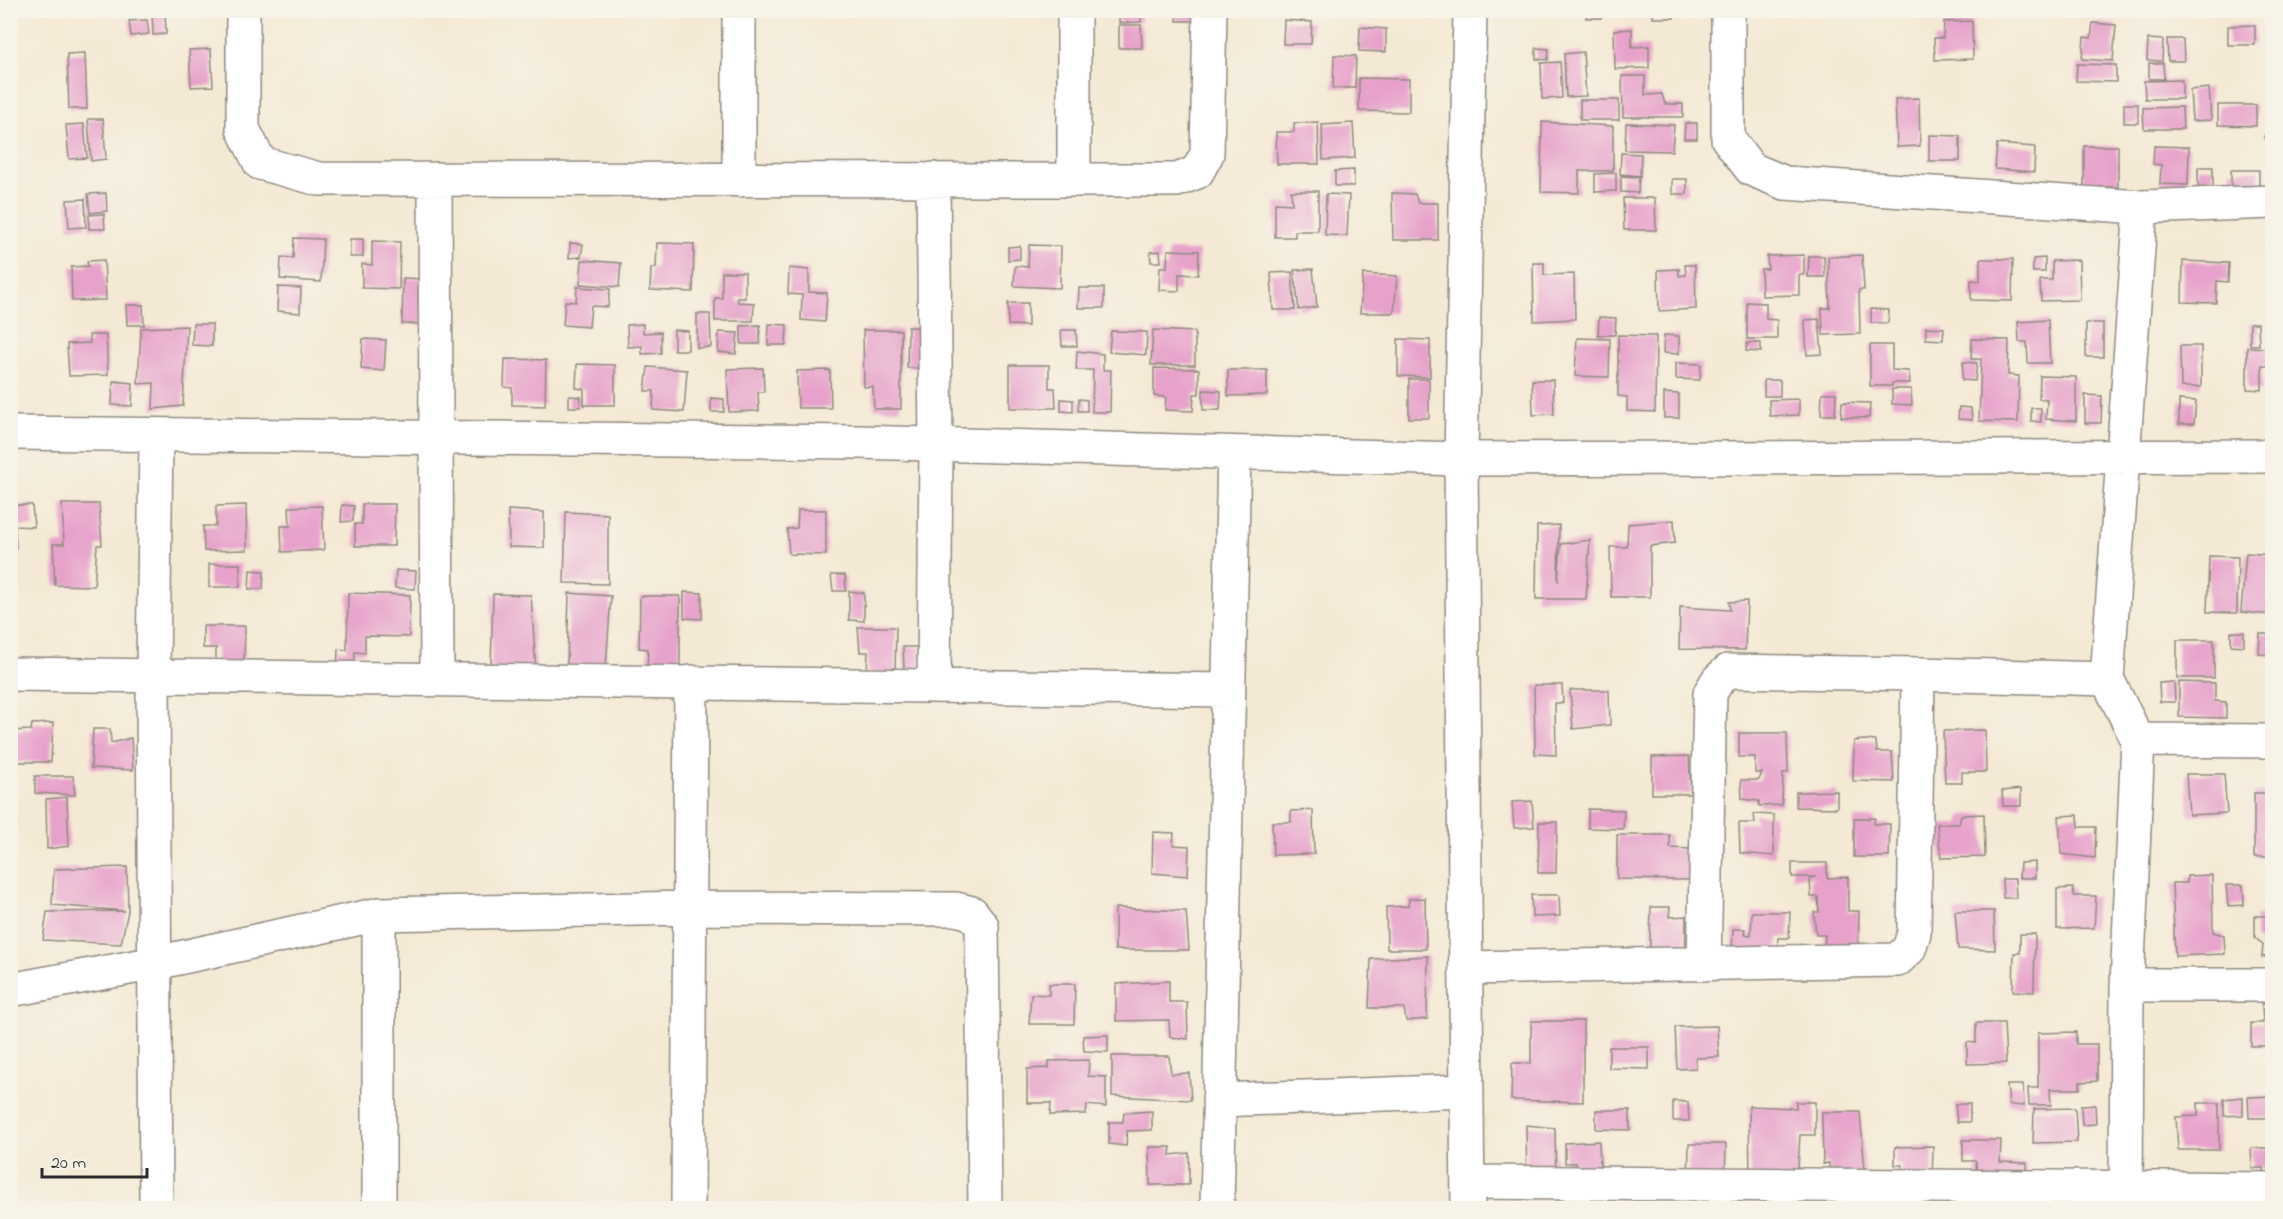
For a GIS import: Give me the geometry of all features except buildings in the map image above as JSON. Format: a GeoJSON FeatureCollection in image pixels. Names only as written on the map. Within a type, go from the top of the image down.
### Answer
{"type":"FeatureCollection","features":[{"type":"Feature","properties":{"kind":"street"},"geometry":{"type":"LineString","coordinates":[[243,10],[243,129],[260,163],[319,179],[738,180],[1177,180],[1197,172],[1207,154],[1210,10]]}},
{"type":"Feature","properties":{"kind":"street"},"geometry":{"type":"LineString","coordinates":[[738,180],[740,10]]}},
{"type":"Feature","properties":{"kind":"street"},"geometry":{"type":"LineString","coordinates":[[1074,10],[1074,180]]}},
{"type":"Feature","properties":{"kind":"street"},"geometry":{"type":"LineString","coordinates":[[1470,10],[1461,459],[1468,1195],[2126,1199],[2272,1190]]}},
{"type":"Feature","properties":{"kind":"street"},"geometry":{"type":"LineString","coordinates":[[1728,10],[1728,139],[1751,169],[1785,183],[2140,207],[2272,202]]}},
{"type":"Feature","properties":{"kind":"street"},"geometry":{"type":"LineString","coordinates":[[435,179],[436,680]]}},
{"type":"Feature","properties":{"kind":"street"},"geometry":{"type":"LineString","coordinates":[[933,180],[936,445],[934,686]]}},
{"type":"Feature","properties":{"kind":"street"},"geometry":{"type":"LineString","coordinates":[[2126,1199],[2127,985],[2138,740],[2107,680],[2140,207]]}},
{"type":"Feature","properties":{"kind":"street"},"geometry":{"type":"LineString","coordinates":[[10,433],[835,442],[1461,459],[2272,456]]}},
{"type":"Feature","properties":{"kind":"street"},"geometry":{"type":"LineString","coordinates":[[156,435],[153,676],[156,1209]]}},
{"type":"Feature","properties":{"kind":"street"},"geometry":{"type":"LineString","coordinates":[[1217,1209],[1234,453]]}},
{"type":"Feature","properties":{"kind":"street"},"geometry":{"type":"LineString","coordinates":[[1704,964],[1710,693],[1718,680],[1728,672],[1918,674],[2107,680]]}},
{"type":"Feature","properties":{"kind":"street"},"geometry":{"type":"LineString","coordinates":[[10,674],[1228,690]]}},
{"type":"Feature","properties":{"kind":"street"},"geometry":{"type":"LineString","coordinates":[[1466,968],[1897,960],[1909,949],[1914,933],[1918,674]]}},
{"type":"Feature","properties":{"kind":"street"},"geometry":{"type":"LineString","coordinates":[[688,1209],[691,682]]}},
{"type":"Feature","properties":{"kind":"street"},"geometry":{"type":"LineString","coordinates":[[2138,740],[2272,741]]}},
{"type":"Feature","properties":{"kind":"street"},"geometry":{"type":"LineString","coordinates":[[10,990],[156,963],[379,914],[689,908],[956,909],[972,913],[982,926],[985,1209]]}},
{"type":"Feature","properties":{"kind":"street"},"geometry":{"type":"LineString","coordinates":[[379,914],[379,1209]]}},
{"type":"Feature","properties":{"kind":"street"},"geometry":{"type":"LineString","coordinates":[[2127,985],[2272,985]]}},
{"type":"Feature","properties":{"kind":"street"},"geometry":{"type":"LineString","coordinates":[[1219,1100],[1467,1091]]}}]}
